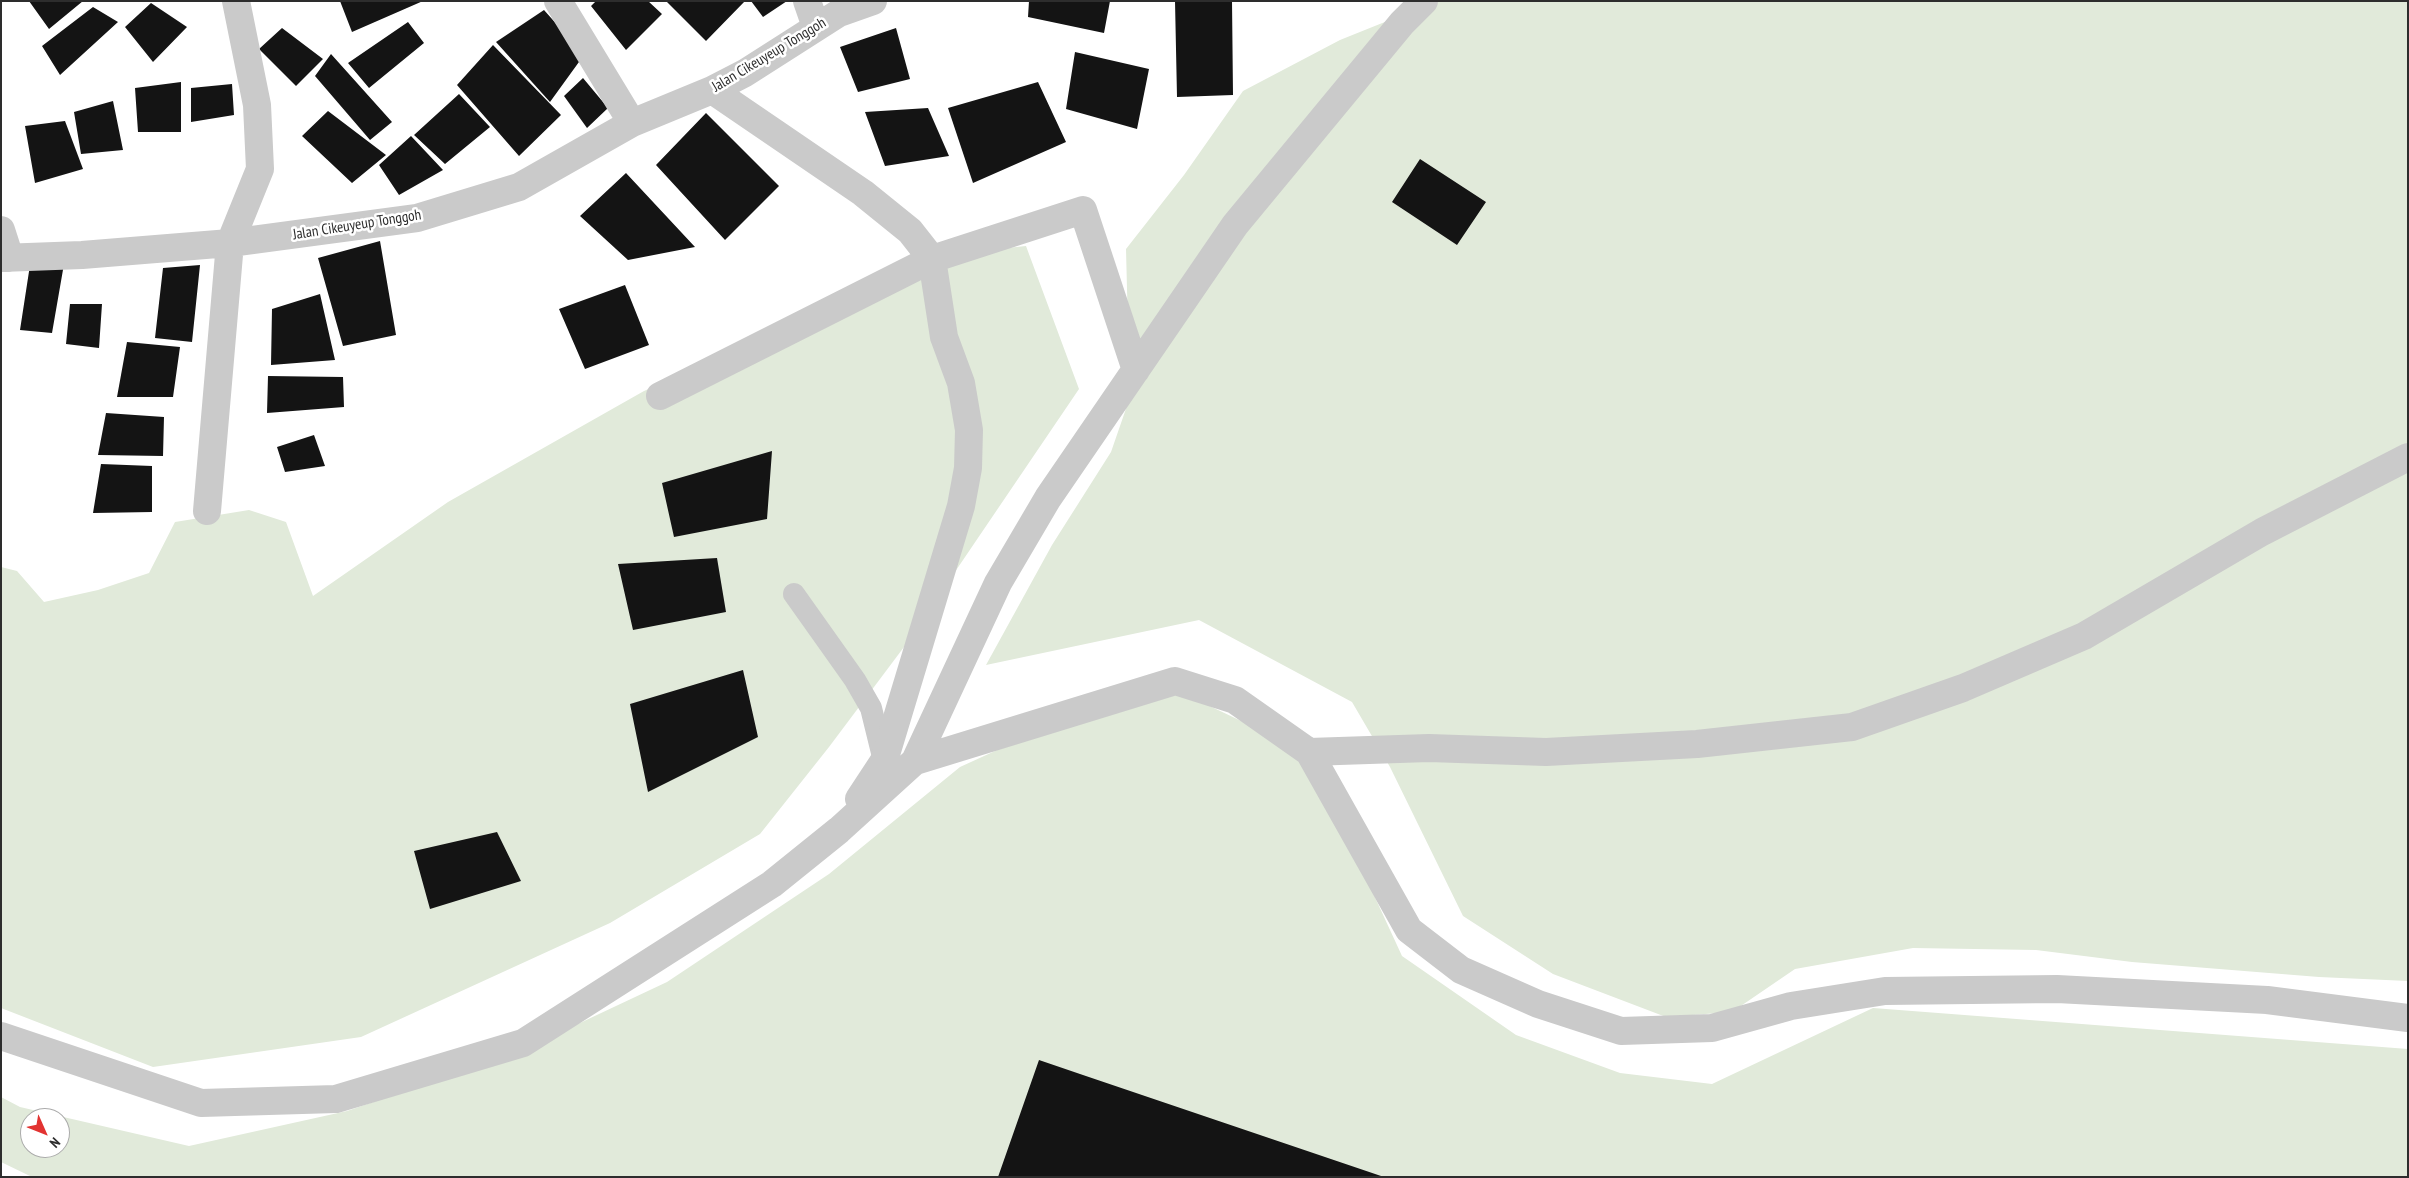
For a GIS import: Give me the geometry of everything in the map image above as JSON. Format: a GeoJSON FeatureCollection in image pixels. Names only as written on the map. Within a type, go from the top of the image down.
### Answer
{"type":"FeatureCollection","features":[{"type":"Feature","properties":{"kind":"street"},"geometry":{"type":"LineString","coordinates":[[207,511],[230,243],[260,170],[257,105],[236,1]]}},
{"type":"Feature","properties":{"kind":"street"},"geometry":{"type":"LineString","coordinates":[[558,1],[632,123]]}},
{"type":"Feature","properties":{"kind":"street"},"geometry":{"type":"LineString","coordinates":[[807,1],[816,27]]}},
{"type":"Feature","properties":{"kind":"street","name":"Jalan Cikeuyeup Tonggoh"},"geometry":{"type":"LineString","coordinates":[[5,258],[82,255],[230,243],[417,218],[519,187],[632,123],[712,90],[745,73],[839,13],[873,1]]}},
{"type":"Feature","properties":{"kind":"street"},"geometry":{"type":"LineString","coordinates":[[1,1036],[201,1103],[336,1099],[523,1043],[772,884],[839,830],[915,761],[998,583],[1048,498],[1235,225],[1402,23],[1424,1]]}},
{"type":"Feature","properties":{"kind":"street"},"geometry":{"type":"LineString","coordinates":[[712,90],[863,194],[910,231],[932,259],[944,337],[961,383],[970,430],[968,468],[961,506],[884,761],[839,830]]}},
{"type":"Feature","properties":{"kind":"street"},"geometry":{"type":"LineString","coordinates":[[660,396],[932,259],[1083,210],[1136,370]]}},
{"type":"Feature","properties":{"kind":"street"},"geometry":{"type":"LineString","coordinates":[[1,230],[5,258]]}},
{"type":"Feature","properties":{"kind":"street"},"geometry":{"type":"LineString","coordinates":[[1309,752],[1429,748],[1546,752],[1697,744],[1852,726],[1963,688],[2084,636],[2262,532],[2408,457]]}},
{"type":"Feature","properties":{"kind":"street"},"geometry":{"type":"LineString","coordinates":[[915,761],[1174,681],[1235,700],[1309,752],[1409,930],[1461,970],[1538,1004],[1621,1031],[1712,1028],[1791,1006],[1885,991],[2057,989],[2267,1000],[2408,1018]]}},
{"type":"Feature","properties":{"kind":"lane"},"geometry":{"type":"LineString","coordinates":[[794,594],[855,680],[871,708],[884,761]]}},
{"type":"Feature","properties":{"kind":"green space"},"geometry":{"type":"Polygon","coordinates":[[[1437,1],[2408,1],[2408,981],[2319,977],[2132,962],[2036,950],[1913,948],[1795,969],[1732,1012],[1666,1017],[1553,974],[1463,916],[1390,767],[1352,702],[1199,620],[986,665],[1052,545],[1111,452],[1138,374],[1128,329],[1126,249],[1184,175],[1243,91],[1340,40],[1437,1]]]}},
{"type":"Feature","properties":{"kind":"green space"},"geometry":{"type":"Polygon","coordinates":[[[1026,246],[1079,389],[904,647],[829,747],[760,834],[610,923],[361,1037],[153,1067],[1,1008],[1,567],[17,571],[44,602],[98,590],[149,573],[175,522],[249,510],[286,522],[313,596],[448,502],[644,391],[949,254],[1026,246]]]}},
{"type":"Feature","properties":{"kind":"green space"},"geometry":{"type":"Polygon","coordinates":[[[1176,690],[1298,748],[1338,817],[1402,956],[1516,1035],[1620,1073],[1712,1084],[1873,1008],[2408,1049],[2408,1177],[32,1177],[1,1162],[1,1097],[24,1108],[20,1108],[20,1158],[70,1158],[70,1119],[189,1146],[347,1111],[514,1054],[667,982],[829,874],[960,767],[1030,735],[1176,690]]]}},
{"type":"Feature","properties":{"kind":"building"},"geometry":{"type":"Polygon","coordinates":[[[29,1],[83,1],[49,29],[29,1]]]}},
{"type":"Feature","properties":{"kind":"building"},"geometry":{"type":"Polygon","coordinates":[[[340,1],[423,1],[352,32],[340,1]]]}},
{"type":"Feature","properties":{"kind":"building"},"geometry":{"type":"Polygon","coordinates":[[[596,1],[648,1],[662,14],[626,50],[591,6],[596,1]]]}},
{"type":"Feature","properties":{"kind":"building"},"geometry":{"type":"Polygon","coordinates":[[[666,1],[745,1],[706,41],[666,1]]]}},
{"type":"Feature","properties":{"kind":"building"},"geometry":{"type":"Polygon","coordinates":[[[751,1],[787,1],[763,17],[751,1]]]}},
{"type":"Feature","properties":{"kind":"building"},"geometry":{"type":"Polygon","coordinates":[[[1029,1],[1110,1],[1104,33],[1028,17],[1029,1]]]}},
{"type":"Feature","properties":{"kind":"building"},"geometry":{"type":"Polygon","coordinates":[[[1175,1],[1232,1],[1233,95],[1177,97],[1175,1]]]}},
{"type":"Feature","properties":{"kind":"building"},"geometry":{"type":"Polygon","coordinates":[[[151,3],[187,27],[153,62],[125,27],[151,3]]]}},
{"type":"Feature","properties":{"kind":"building"},"geometry":{"type":"Polygon","coordinates":[[[93,7],[118,22],[60,75],[42,46],[93,7]]]}},
{"type":"Feature","properties":{"kind":"building"},"geometry":{"type":"Polygon","coordinates":[[[544,10],[584,55],[550,102],[496,42],[544,10]]]}},
{"type":"Feature","properties":{"kind":"building"},"geometry":{"type":"Polygon","coordinates":[[[408,22],[424,43],[369,88],[348,63],[408,22]]]}},
{"type":"Feature","properties":{"kind":"building"},"geometry":{"type":"Polygon","coordinates":[[[282,28],[323,59],[296,86],[259,49],[282,28]]]}},
{"type":"Feature","properties":{"kind":"building"},"geometry":{"type":"Polygon","coordinates":[[[896,28],[910,79],[858,92],[840,47],[896,28]]]}},
{"type":"Feature","properties":{"kind":"building"},"geometry":{"type":"Polygon","coordinates":[[[493,45],[561,115],[519,156],[457,85],[493,45]]]}},
{"type":"Feature","properties":{"kind":"building"},"geometry":{"type":"Polygon","coordinates":[[[1075,52],[1149,69],[1137,129],[1066,109],[1075,52]]]}},
{"type":"Feature","properties":{"kind":"building"},"geometry":{"type":"Polygon","coordinates":[[[331,54],[392,122],[370,140],[315,76],[331,54]]]}},
{"type":"Feature","properties":{"kind":"building"},"geometry":{"type":"Polygon","coordinates":[[[583,78],[608,108],[587,128],[564,96],[583,78]]]}},
{"type":"Feature","properties":{"kind":"building"},"geometry":{"type":"Polygon","coordinates":[[[181,82],[181,132],[138,132],[135,88],[181,82]]]}},
{"type":"Feature","properties":{"kind":"building"},"geometry":{"type":"Polygon","coordinates":[[[1038,82],[1066,142],[973,183],[948,108],[1038,82]]]}},
{"type":"Feature","properties":{"kind":"building"},"geometry":{"type":"Polygon","coordinates":[[[232,84],[234,115],[191,122],[191,88],[232,84]]]}},
{"type":"Feature","properties":{"kind":"building"},"geometry":{"type":"Polygon","coordinates":[[[459,94],[490,127],[445,164],[414,135],[459,94]]]}},
{"type":"Feature","properties":{"kind":"building"},"geometry":{"type":"Polygon","coordinates":[[[113,101],[123,150],[81,154],[74,112],[113,101]]]}},
{"type":"Feature","properties":{"kind":"building"},"geometry":{"type":"Polygon","coordinates":[[[928,108],[949,156],[885,166],[865,112],[928,108]]]}},
{"type":"Feature","properties":{"kind":"building"},"geometry":{"type":"Polygon","coordinates":[[[328,111],[386,155],[352,183],[302,136],[328,111]]]}},
{"type":"Feature","properties":{"kind":"building"},"geometry":{"type":"Polygon","coordinates":[[[706,113],[779,186],[725,240],[656,165],[706,113]]]}},
{"type":"Feature","properties":{"kind":"building"},"geometry":{"type":"Polygon","coordinates":[[[65,121],[83,169],[35,183],[25,126],[65,121]]]}},
{"type":"Feature","properties":{"kind":"building"},"geometry":{"type":"Polygon","coordinates":[[[411,136],[443,170],[399,195],[379,165],[411,136]]]}},
{"type":"Feature","properties":{"kind":"building"},"geometry":{"type":"Polygon","coordinates":[[[1420,159],[1486,202],[1457,245],[1392,202],[1420,159]]]}},
{"type":"Feature","properties":{"kind":"building"},"geometry":{"type":"Polygon","coordinates":[[[626,173],[695,247],[628,260],[580,216],[626,173]]]}},
{"type":"Feature","properties":{"kind":"building"},"geometry":{"type":"Polygon","coordinates":[[[380,241],[396,335],[343,346],[318,258],[380,241]]]}},
{"type":"Feature","properties":{"kind":"building"},"geometry":{"type":"Polygon","coordinates":[[[64,264],[52,333],[20,330],[30,265],[64,264]]]}},
{"type":"Feature","properties":{"kind":"building"},"geometry":{"type":"Polygon","coordinates":[[[200,265],[192,342],[155,338],[163,268],[200,265]]]}},
{"type":"Feature","properties":{"kind":"building"},"geometry":{"type":"Polygon","coordinates":[[[625,285],[649,345],[585,369],[559,309],[625,285]]]}},
{"type":"Feature","properties":{"kind":"building"},"geometry":{"type":"Polygon","coordinates":[[[320,294],[335,360],[271,365],[272,309],[320,294]]]}},
{"type":"Feature","properties":{"kind":"building"},"geometry":{"type":"Polygon","coordinates":[[[70,304],[102,304],[99,348],[66,344],[70,304]]]}},
{"type":"Feature","properties":{"kind":"building"},"geometry":{"type":"Polygon","coordinates":[[[127,342],[180,347],[173,397],[117,397],[127,342]]]}},
{"type":"Feature","properties":{"kind":"building"},"geometry":{"type":"Polygon","coordinates":[[[268,376],[343,377],[344,407],[267,413],[268,376]]]}},
{"type":"Feature","properties":{"kind":"building"},"geometry":{"type":"Polygon","coordinates":[[[106,413],[164,417],[163,456],[98,455],[106,413]]]}},
{"type":"Feature","properties":{"kind":"building"},"geometry":{"type":"Polygon","coordinates":[[[314,435],[325,466],[285,472],[277,447],[314,435]]]}},
{"type":"Feature","properties":{"kind":"building"},"geometry":{"type":"Polygon","coordinates":[[[772,451],[767,519],[674,537],[662,483],[772,451]]]}},
{"type":"Feature","properties":{"kind":"building"},"geometry":{"type":"Polygon","coordinates":[[[101,464],[152,466],[152,512],[93,513],[101,464]]]}},
{"type":"Feature","properties":{"kind":"building"},"geometry":{"type":"Polygon","coordinates":[[[717,558],[726,612],[633,630],[618,564],[717,558]]]}},
{"type":"Feature","properties":{"kind":"building"},"geometry":{"type":"Polygon","coordinates":[[[743,670],[758,737],[648,792],[630,704],[743,670]]]}},
{"type":"Feature","properties":{"kind":"building"},"geometry":{"type":"Polygon","coordinates":[[[497,832],[521,881],[430,909],[414,851],[497,832]]]}},
{"type":"Feature","properties":{"kind":"building"},"geometry":{"type":"Polygon","coordinates":[[[1039,1060],[1080,1074],[1384,1177],[998,1177],[1039,1060]]]}}]}
